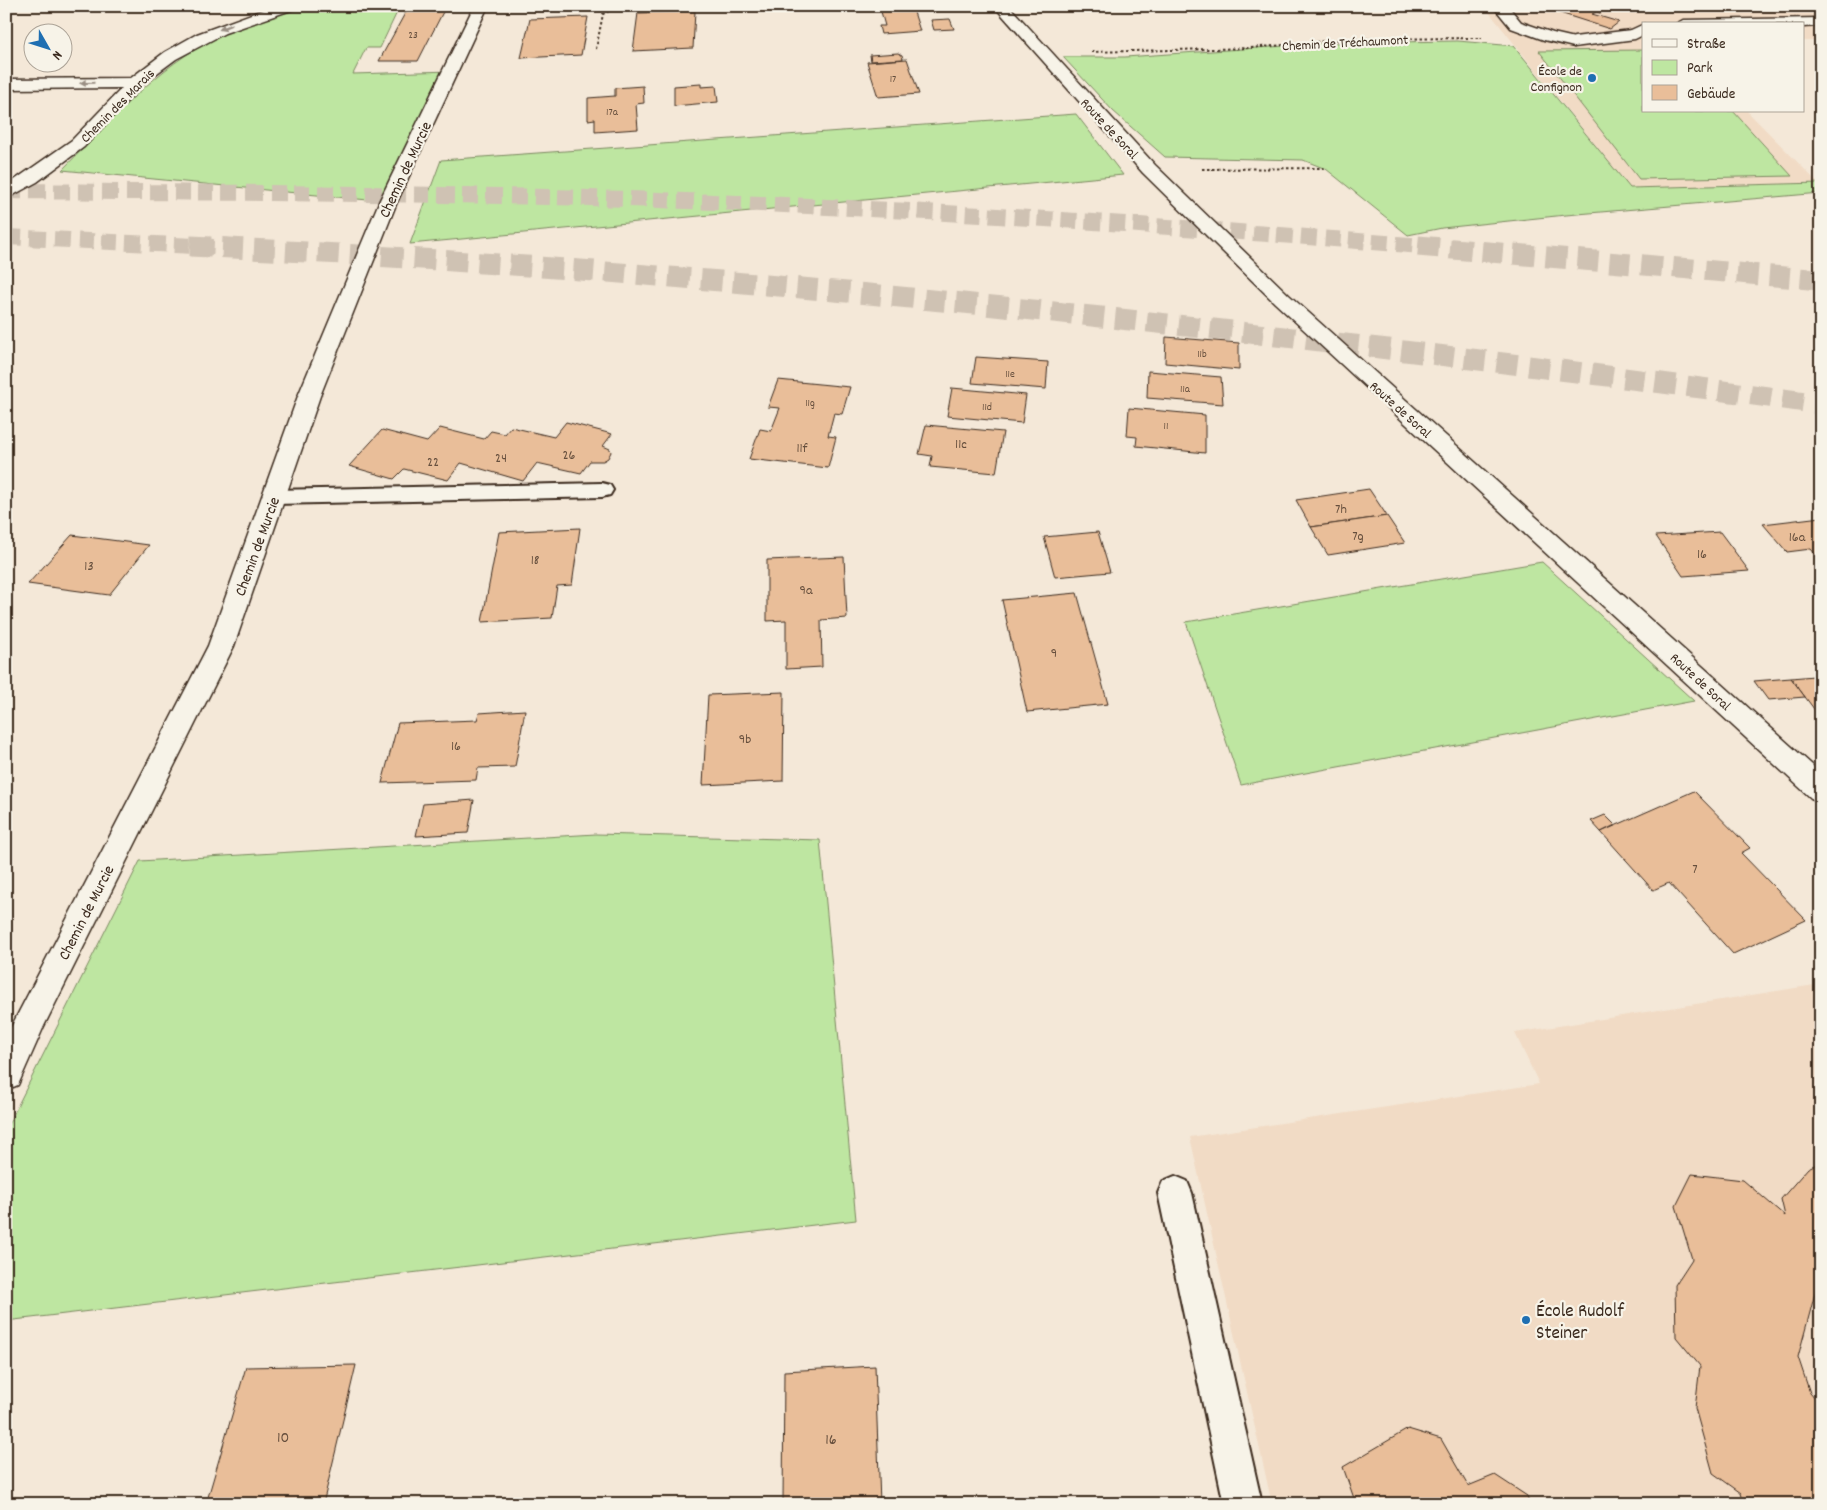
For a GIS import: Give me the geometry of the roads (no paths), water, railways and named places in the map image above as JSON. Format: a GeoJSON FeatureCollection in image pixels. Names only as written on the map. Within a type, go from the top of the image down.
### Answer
{"type":"FeatureCollection","features":[{"type":"Feature","properties":{"kind":"street","name":"Chemin des Marais"},"geometry":{"type":"LineString","coordinates":[[6,194],[66,154],[100,123],[135,83],[180,49],[209,34],[289,6]]}},
{"type":"Feature","properties":{"kind":"street","name":"Chemin de Murcie"},"geometry":{"type":"LineString","coordinates":[[6,1074],[33,1015],[221,646],[309,396],[388,202],[481,6]]}},
{"type":"Feature","properties":{"kind":"street","name":"Route de Soral"},"geometry":{"type":"LineString","coordinates":[[1001,6],[1148,170],[1345,358],[1821,790]]}},
{"type":"Feature","properties":{"kind":"street"},"geometry":{"type":"LineString","coordinates":[[1500,6],[1516,25],[1548,37],[1574,42],[1635,34],[1642,28]]}},
{"type":"Feature","properties":{"kind":"street"},"geometry":{"type":"LineString","coordinates":[[1804,22],[1821,22]]}},
{"type":"Feature","properties":{"kind":"street"},"geometry":{"type":"LineString","coordinates":[[6,84],[135,83]]}},
{"type":"Feature","properties":{"kind":"lane"},"geometry":{"type":"LineString","coordinates":[[274,497],[602,490]]}},
{"type":"Feature","properties":{"kind":"lane"},"geometry":{"type":"LineString","coordinates":[[1175,1193],[1243,1504]]}},
{"type":"Feature","properties":{"kind":"tunnel"},"geometry":{"type":"LineString","coordinates":[[6,191],[496,196],[659,200],[1047,219],[1434,247]]}},
{"type":"Feature","properties":{"kind":"tunnel"},"geometry":{"type":"LineString","coordinates":[[6,237],[216,247]]}},
{"type":"Feature","properties":{"kind":"tunnel"},"geometry":{"type":"LineString","coordinates":[[190,246],[395,257],[599,271],[1007,307],[1415,352],[1821,404]]}},
{"type":"Feature","properties":{"kind":"tunnel"},"geometry":{"type":"LineString","coordinates":[[1418,246],[1821,280]]}},
{"type":"Feature","properties":{"kind":"place","name":"École de Confignon"},"geometry":{"type":"Point","coordinates":[1592,78]}},
{"type":"Feature","properties":{"kind":"place","name":"École Rudolf Steiner"},"geometry":{"type":"Point","coordinates":[1526,1320]}}]}
